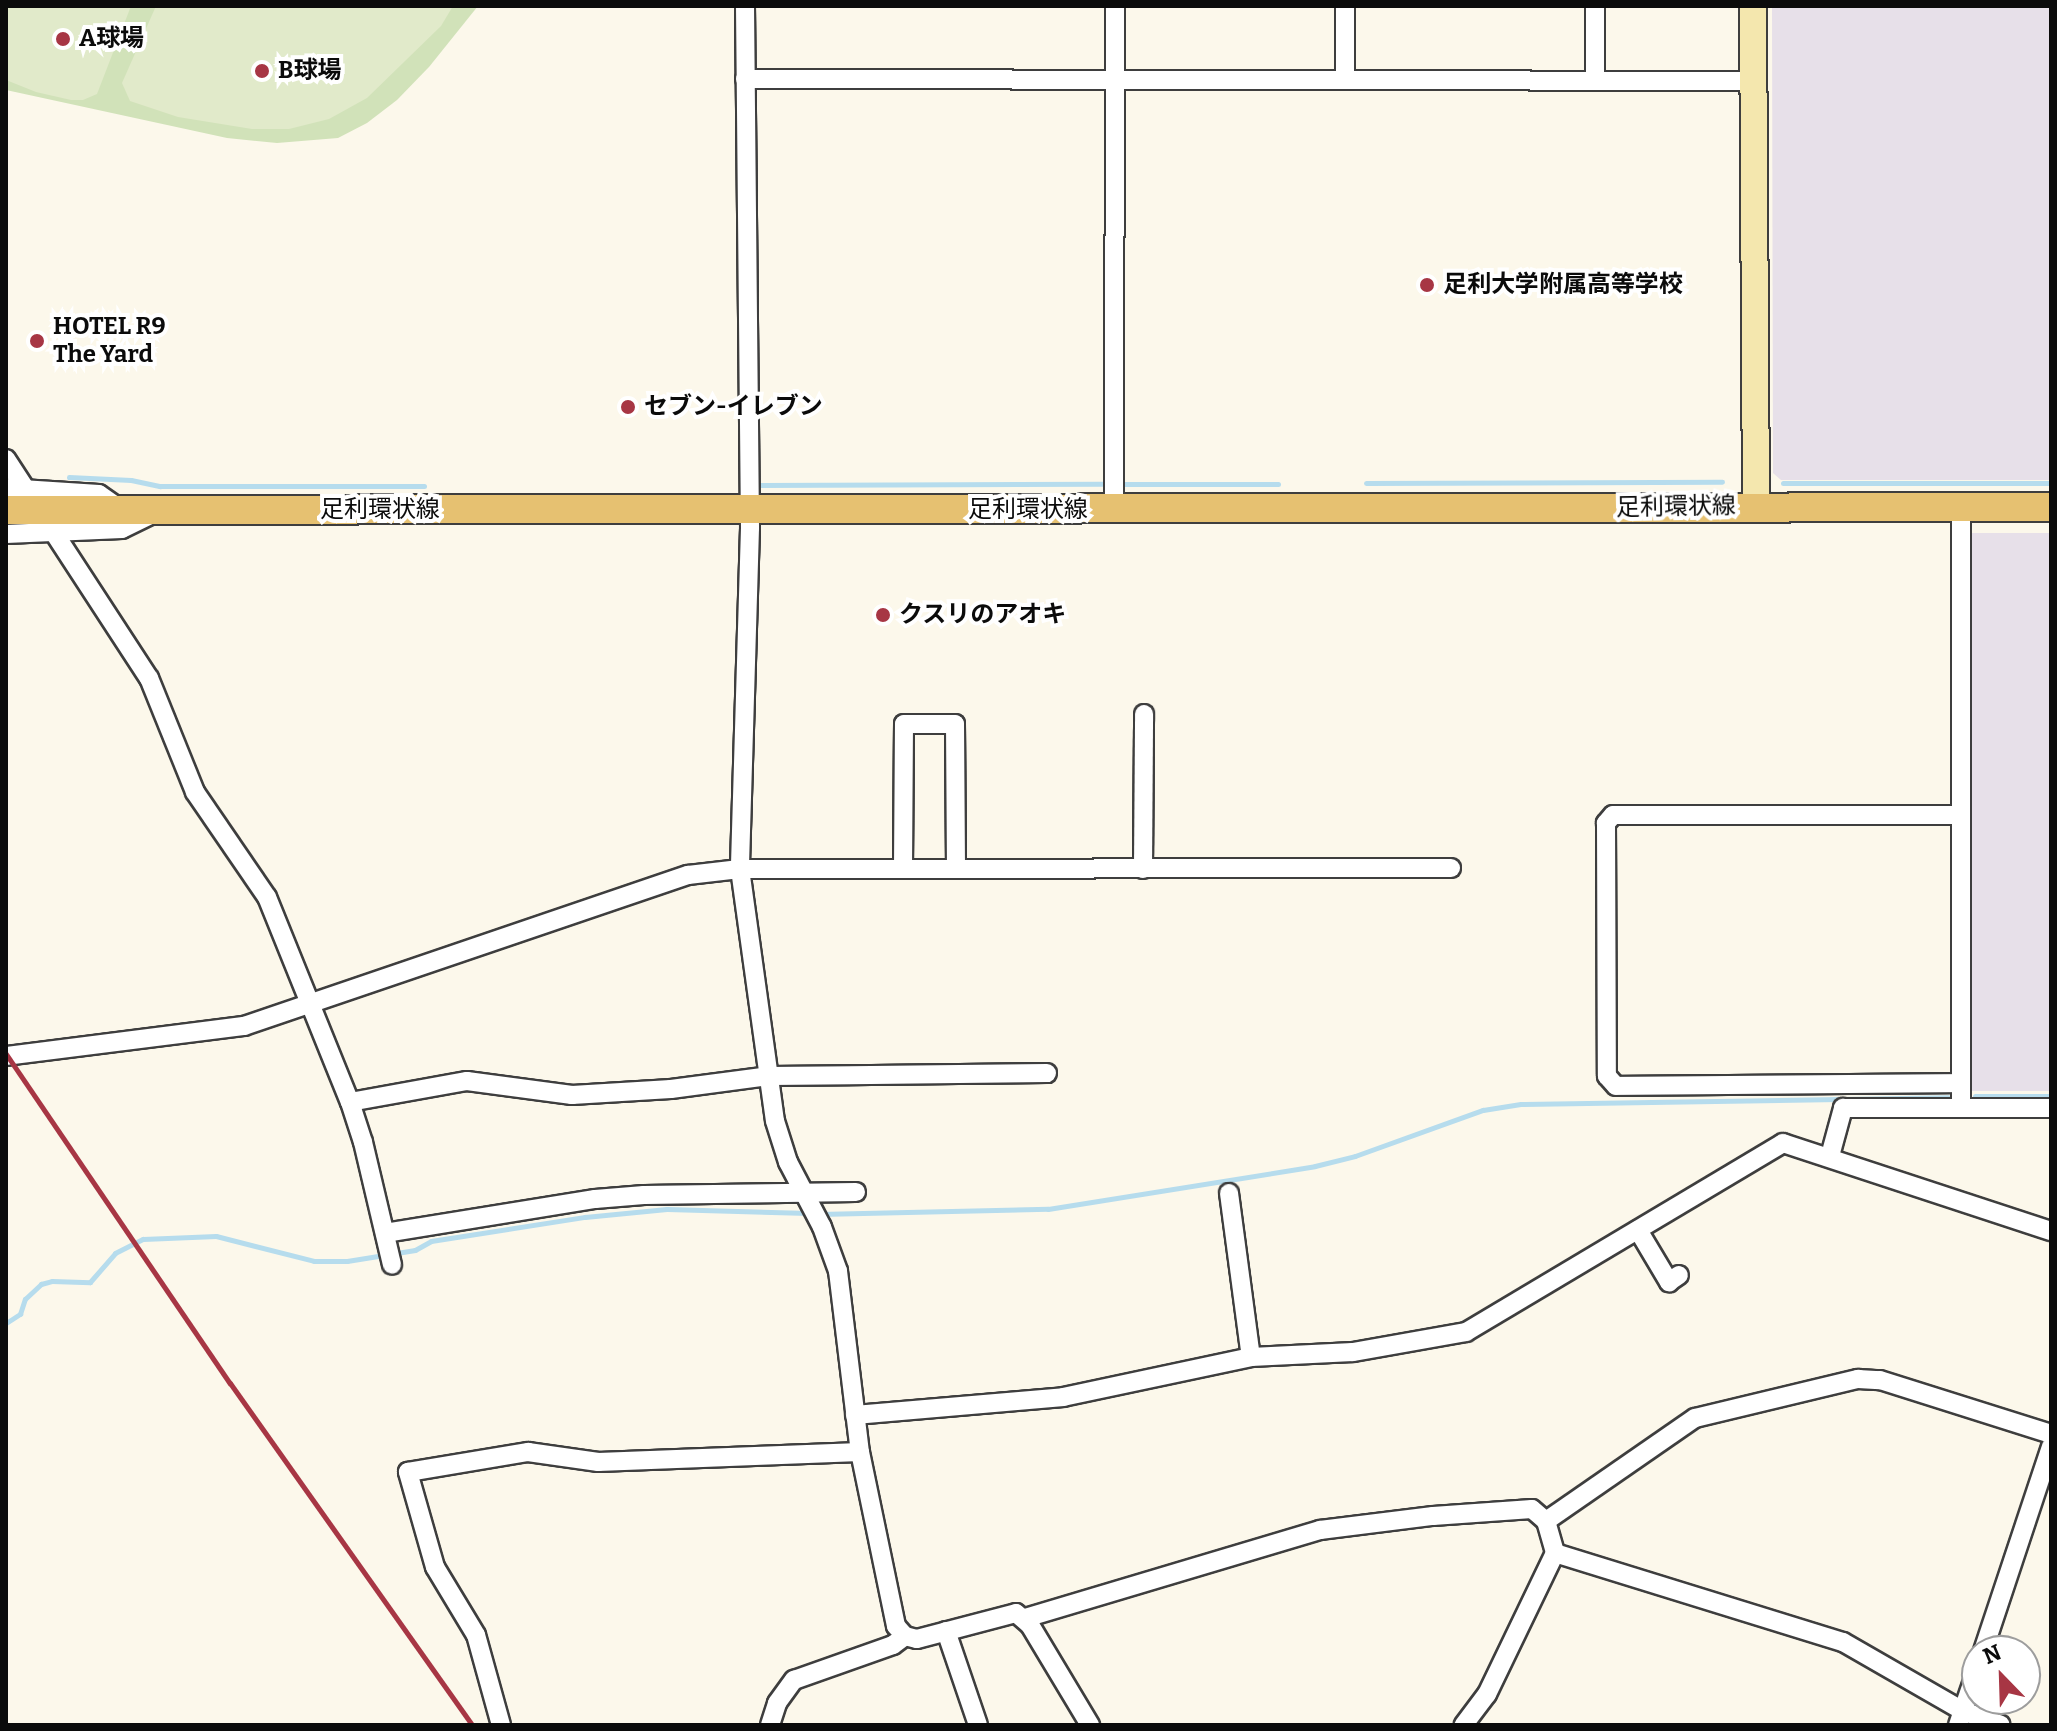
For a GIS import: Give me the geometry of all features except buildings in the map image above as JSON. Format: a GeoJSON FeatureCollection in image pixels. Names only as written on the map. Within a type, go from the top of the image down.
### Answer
{"type":"FeatureCollection","features":[{"type":"Feature","properties":{"kind":"main road","name":"足利環状線"},"geometry":{"type":"LineString","coordinates":[[6,510],[23,495],[119,508],[163,510],[2051,507]]}},
{"type":"Feature","properties":{"kind":"street"},"geometry":{"type":"LineString","coordinates":[[745,6],[747,510],[750,528],[740,869],[780,1142],[820,1222],[838,1271],[860,1452],[887,1595],[896,1626],[905,1636],[917,1639],[1009,1613],[1025,1618],[1320,1530],[1532,1509],[1546,1521],[1555,1553],[1487,1694],[1464,1725]]}},
{"type":"Feature","properties":{"kind":"street"},"geometry":{"type":"LineString","coordinates":[[1114,510],[1115,6]]}},
{"type":"Feature","properties":{"kind":"street"},"geometry":{"type":"LineString","coordinates":[[1345,6],[1345,78]]}},
{"type":"Feature","properties":{"kind":"street"},"geometry":{"type":"LineString","coordinates":[[1595,6],[1595,79]]}},
{"type":"Feature","properties":{"kind":"street"},"geometry":{"type":"LineString","coordinates":[[1753,6],[1756,506]]}},
{"type":"Feature","properties":{"kind":"street"},"geometry":{"type":"LineString","coordinates":[[745,79],[1114,77],[1752,81]]}},
{"type":"Feature","properties":{"kind":"street"},"geometry":{"type":"LineString","coordinates":[[6,459],[23,495],[56,533],[149,678],[195,792],[267,897],[350,1102],[391,1263]]}},
{"type":"Feature","properties":{"kind":"street"},"geometry":{"type":"LineString","coordinates":[[1961,507],[1961,1106]]}},
{"type":"Feature","properties":{"kind":"street"},"geometry":{"type":"LineString","coordinates":[[6,534],[122,529],[163,510]]}},
{"type":"Feature","properties":{"kind":"street"},"geometry":{"type":"LineString","coordinates":[[1143,869],[1144,714]]}},
{"type":"Feature","properties":{"kind":"street"},"geometry":{"type":"LineString","coordinates":[[903,867],[904,724],[955,724],[956,867]]}},
{"type":"Feature","properties":{"kind":"street"},"geometry":{"type":"LineString","coordinates":[[1961,815],[1613,815],[1606,823],[1607,1076],[1616,1086],[1961,1083]]}},
{"type":"Feature","properties":{"kind":"street"},"geometry":{"type":"LineString","coordinates":[[6,1056],[244,1026],[688,875],[740,869],[903,867],[1451,868]]}},
{"type":"Feature","properties":{"kind":"street"},"geometry":{"type":"LineString","coordinates":[[350,1102],[467,1081],[572,1095],[671,1089],[770,1076],[1047,1073]]}},
{"type":"Feature","properties":{"kind":"street"},"geometry":{"type":"LineString","coordinates":[[1830,1156],[1843,1108],[2051,1108]]}},
{"type":"Feature","properties":{"kind":"street"},"geometry":{"type":"LineString","coordinates":[[855,1415],[1063,1397],[1251,1357],[1353,1352],[1466,1332],[1783,1143],[2051,1231]]}},
{"type":"Feature","properties":{"kind":"street"},"geometry":{"type":"LineString","coordinates":[[386,1235],[595,1199],[856,1192]]}},
{"type":"Feature","properties":{"kind":"street"},"geometry":{"type":"LineString","coordinates":[[1229,1193],[1251,1357]]}},
{"type":"Feature","properties":{"kind":"street"},"geometry":{"type":"LineString","coordinates":[[1638,1230],[1669,1282],[1679,1275]]}},
{"type":"Feature","properties":{"kind":"street"},"geometry":{"type":"LineString","coordinates":[[1546,1521],[1695,1418],[1858,1379],[1880,1380],[2051,1434]]}},
{"type":"Feature","properties":{"kind":"street"},"geometry":{"type":"LineString","coordinates":[[1988,1635],[2051,1446]]}},
{"type":"Feature","properties":{"kind":"street"},"geometry":{"type":"LineString","coordinates":[[501,1725],[476,1635],[435,1567],[408,1472],[528,1452],[598,1462],[860,1452]]}},
{"type":"Feature","properties":{"kind":"street"},"geometry":{"type":"LineString","coordinates":[[1555,1553],[1843,1642],[1961,1718],[2001,1725]]}},
{"type":"Feature","properties":{"kind":"street"},"geometry":{"type":"LineString","coordinates":[[1025,1618],[1090,1725]]}},
{"type":"Feature","properties":{"kind":"street"},"geometry":{"type":"LineString","coordinates":[[946,1631],[978,1725]]}},
{"type":"Feature","properties":{"kind":"street"},"geometry":{"type":"LineString","coordinates":[[770,1725],[777,1703],[794,1680],[893,1645],[905,1636]]}},
{"type":"Feature","properties":{"kind":"shaded area"},"geometry":{"type":"Polygon","coordinates":[[[1772,6],[2051,6],[2051,480],[1781,480],[1773,473],[1772,6]]]}},
{"type":"Feature","properties":{"kind":"shaded area"},"geometry":{"type":"Polygon","coordinates":[[[1971,533],[2051,533],[2051,1091],[1972,1091],[1971,533]]]}},
{"type":"Feature","properties":{"kind":"green space","name":"B球場"},"geometry":{"type":"Polygon","coordinates":[[[6,6],[478,6],[429,67],[397,100],[367,123],[338,138],[277,143],[227,138],[6,90],[6,6]]]}},
{"type":"Feature","properties":{"kind":"green space","name":"A球場"},"geometry":{"type":"Polygon","coordinates":[[[6,6],[131,6],[97,94],[83,100],[71,100],[36,92],[6,80],[6,6]]]}},
{"type":"Feature","properties":{"kind":"green space","name":"B球場"},"geometry":{"type":"Polygon","coordinates":[[[156,6],[453,6],[441,26],[367,98],[329,119],[289,129],[252,129],[178,117],[130,101],[122,83],[156,6]]]}},
{"type":"Feature","properties":{"kind":"waterway"},"geometry":{"type":"LineString","coordinates":[[69,477],[131,480],[160,486],[424,486]]}},
{"type":"Feature","properties":{"kind":"waterway"},"geometry":{"type":"LineString","coordinates":[[1366,483],[1722,482]]}},
{"type":"Feature","properties":{"kind":"waterway"},"geometry":{"type":"LineString","coordinates":[[1783,483],[2051,483]]}},
{"type":"Feature","properties":{"kind":"waterway"},"geometry":{"type":"LineString","coordinates":[[758,485],[1107,484]]}},
{"type":"Feature","properties":{"kind":"waterway"},"geometry":{"type":"LineString","coordinates":[[1122,484],[1278,484]]}},
{"type":"Feature","properties":{"kind":"waterway"},"geometry":{"type":"LineString","coordinates":[[1975,1096],[2051,1096]]}},
{"type":"Feature","properties":{"kind":"waterway"},"geometry":{"type":"LineString","coordinates":[[819,1214],[1048,1209],[1315,1166],[1355,1156],[1483,1110],[1521,1104],[1948,1097]]}},
{"type":"Feature","properties":{"kind":"waterway"},"geometry":{"type":"LineString","coordinates":[[6,1323],[20,1314],[25,1299],[41,1284],[52,1281],[90,1282],[115,1253],[143,1239],[216,1236],[314,1261],[347,1261],[415,1250],[431,1241],[585,1217],[667,1209],[809,1213]]}},
{"type":"Feature","properties":{"kind":"railway"},"geometry":{"type":"LineString","coordinates":[[6,1054],[230,1383],[472,1725]]}},
{"type":"Feature","properties":{"kind":"place","name":"A球場"},"geometry":{"type":"Point","coordinates":[63,39]}},
{"type":"Feature","properties":{"kind":"place","name":"B球場"},"geometry":{"type":"Point","coordinates":[262,71]}},
{"type":"Feature","properties":{"kind":"place","name":"足利大学附属高等学校"},"geometry":{"type":"Point","coordinates":[1427,285]}},
{"type":"Feature","properties":{"kind":"place","name":"HOTEL R9 The Yard"},"geometry":{"type":"Point","coordinates":[37,341]}},
{"type":"Feature","properties":{"kind":"place","name":"セブン-イレブン"},"geometry":{"type":"Point","coordinates":[628,407]}},
{"type":"Feature","properties":{"kind":"place","name":"クスリのアオキ"},"geometry":{"type":"Point","coordinates":[883,615]}}]}
